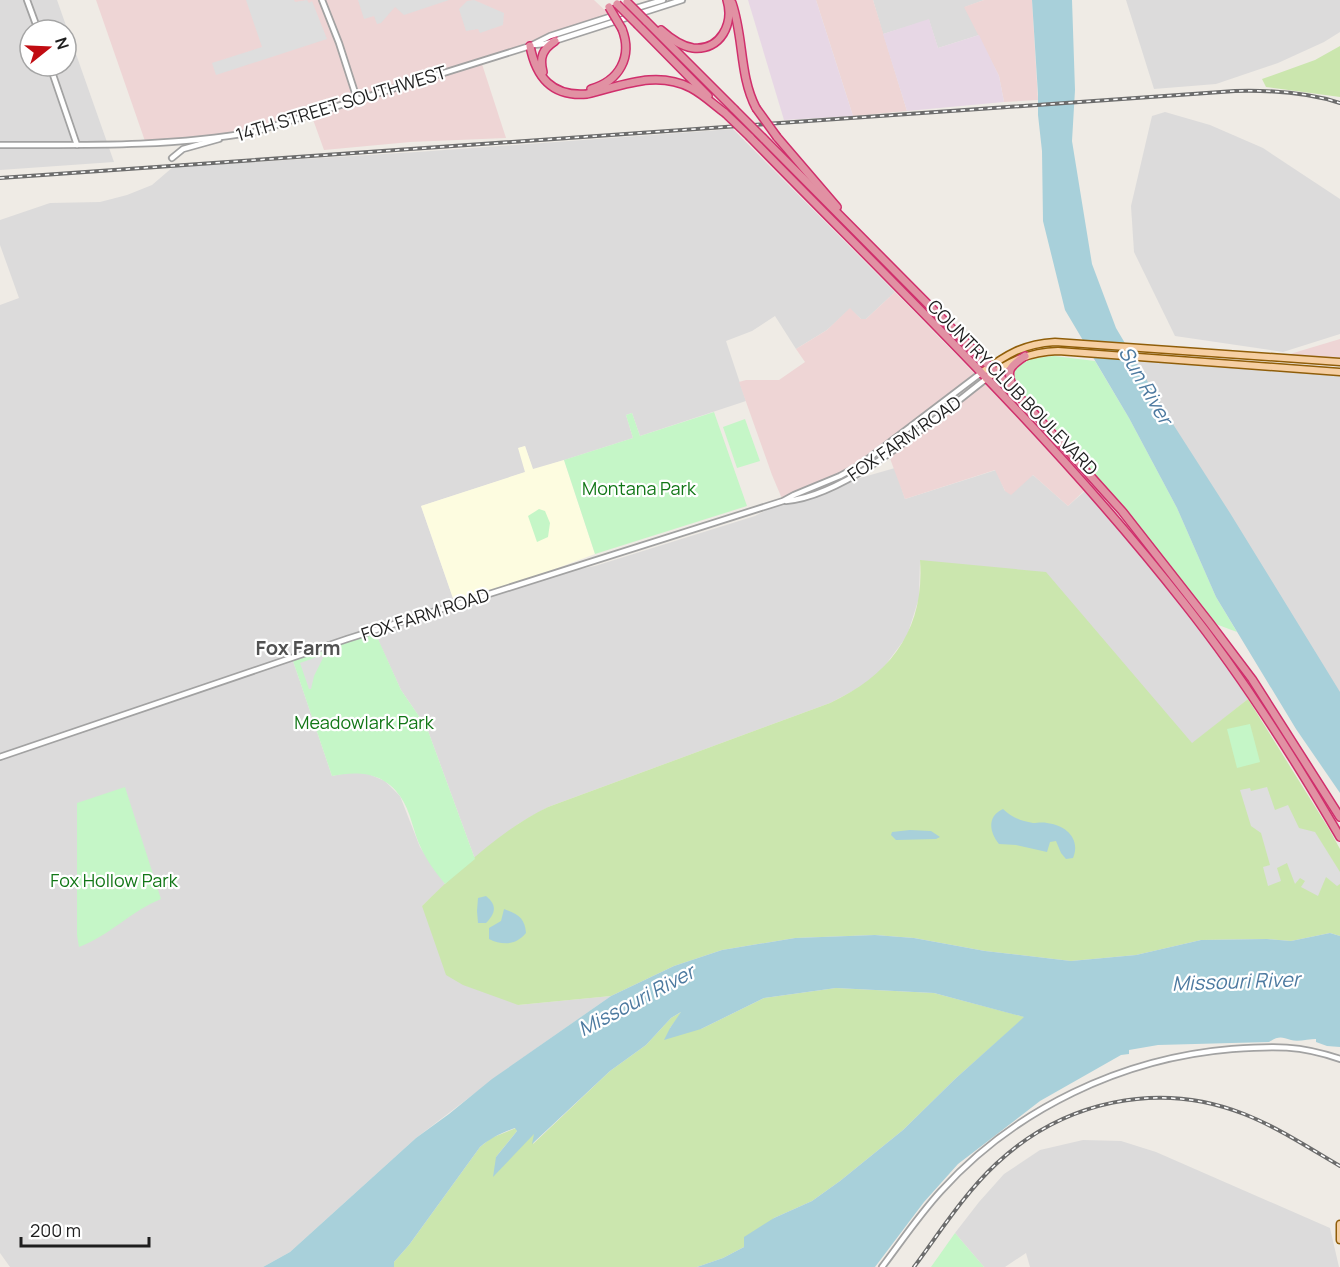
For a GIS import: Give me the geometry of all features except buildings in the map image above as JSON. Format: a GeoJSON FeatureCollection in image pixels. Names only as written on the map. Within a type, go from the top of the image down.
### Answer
{"type":"FeatureCollection","features":[{"type":"Feature","properties":{"kind":"highway"},"geometry":{"type":"LineString","coordinates":[[530,46],[543,72],[554,83],[573,91],[590,90],[603,85],[617,74],[625,60],[627,49],[613,3],[604,0]]}},
{"type":"Feature","properties":{"kind":"highway"},"geometry":{"type":"LineString","coordinates":[[647,21],[676,42],[693,48],[705,47],[718,39],[726,28],[730,16],[727,0]]}},
{"type":"Feature","properties":{"kind":"highway"},"geometry":{"type":"LineString","coordinates":[[733,0],[745,77],[756,108],[777,137],[842,213],[848,224]]}},
{"type":"Feature","properties":{"kind":"highway","name":"COUNTRY CLUB BOULEVARD"},"geometry":{"type":"LineString","coordinates":[[613,3],[750,137],[984,376],[1084,482],[1184,603],[1230,665],[1296,762],[1340,837]]}},
{"type":"Feature","properties":{"kind":"highway","name":"COUNTRY CLUB BOULEVARD"},"geometry":{"type":"LineString","coordinates":[[628,3],[1015,392],[1122,511],[1252,680],[1340,817]]}},
{"type":"Feature","properties":{"kind":"highway"},"geometry":{"type":"LineString","coordinates":[[543,72],[540,63],[542,54],[555,41]]}},
{"type":"Feature","properties":{"kind":"highway"},"geometry":{"type":"LineString","coordinates":[[530,46],[538,72],[550,85],[561,91],[578,95],[636,81],[662,79],[692,88],[725,113]]}},
{"type":"Feature","properties":{"kind":"highway"},"geometry":{"type":"LineString","coordinates":[[1015,392],[1009,371],[1011,366],[1025,356]]}},
{"type":"Feature","properties":{"kind":"main road"},"geometry":{"type":"LineString","coordinates":[[984,376],[1021,348],[1035,344],[1066,343],[1340,362]]}},
{"type":"Feature","properties":{"kind":"main road"},"geometry":{"type":"LineString","coordinates":[[992,369],[1025,356],[1050,351],[1069,351],[1340,372]]}},
{"type":"Feature","properties":{"kind":"main road"},"geometry":{"type":"LineString","coordinates":[[1340,1224],[1340,1240]]}},
{"type":"Feature","properties":{"kind":"street"},"geometry":{"type":"LineString","coordinates":[[27,0],[34,18]]}},
{"type":"Feature","properties":{"kind":"street"},"geometry":{"type":"LineString","coordinates":[[322,0],[357,99]]}},
{"type":"Feature","properties":{"kind":"street","name":"14TH STREET SOUTHWEST"},"geometry":{"type":"LineString","coordinates":[[530,46],[550,36],[663,0]]}},
{"type":"Feature","properties":{"kind":"street","name":"14TH STREET SOUTHWEST"},"geometry":{"type":"LineString","coordinates":[[0,145],[146,144],[222,138],[254,132],[682,0]]}},
{"type":"Feature","properties":{"kind":"street"},"geometry":{"type":"LineString","coordinates":[[54,78],[77,146]]}},
{"type":"Feature","properties":{"kind":"street"},"geometry":{"type":"LineString","coordinates":[[172,158],[183,149],[222,138]]}},
{"type":"Feature","properties":{"kind":"street","name":"FOX FARM ROAD"},"geometry":{"type":"LineString","coordinates":[[0,757],[347,639],[783,501],[860,465],[984,376]]}},
{"type":"Feature","properties":{"kind":"street"},"geometry":{"type":"LineString","coordinates":[[882,1267],[940,1191],[972,1161],[1024,1120],[1075,1092],[1123,1072],[1190,1054],[1273,1046],[1302,1048],[1340,1059]]}},
{"type":"Feature","properties":{"kind":"shaded area"},"geometry":{"type":"Polygon","coordinates":[[[0,0],[57,0],[63,18],[18,18],[18,78],[78,78],[78,60],[114,162],[0,170],[0,0]]]}},
{"type":"Feature","properties":{"kind":"shaded area"},"geometry":{"type":"Polygon","coordinates":[[[96,0],[594,0],[611,16],[481,61],[506,138],[410,142],[324,150],[311,114],[254,132],[146,144],[96,0]]]}},
{"type":"Feature","properties":{"kind":"shaded area"},"geometry":{"type":"Polygon","coordinates":[[[246,0],[294,0],[295,2],[307,0],[309,3],[312,1],[327,39],[216,75],[212,63],[262,47],[246,0]]]}},
{"type":"Feature","properties":{"kind":"shaded area"},"geometry":{"type":"Polygon","coordinates":[[[358,0],[449,0],[404,15],[395,7],[381,23],[377,24],[374,16],[364,19],[358,0]]]}},
{"type":"Feature","properties":{"kind":"shaded area"},"geometry":{"type":"Polygon","coordinates":[[[474,0],[504,13],[503,25],[480,33],[478,29],[466,31],[459,9],[467,1],[474,0]]]}},
{"type":"Feature","properties":{"kind":"shaded area"},"geometry":{"type":"Polygon","coordinates":[[[748,0],[816,0],[853,116],[784,120],[748,0]]]}},
{"type":"Feature","properties":{"kind":"shaded area"},"geometry":{"type":"Polygon","coordinates":[[[816,0],[873,0],[907,111],[853,116],[816,0]]]}},
{"type":"Feature","properties":{"kind":"shaded area"},"geometry":{"type":"Polygon","coordinates":[[[873,0],[984,0],[965,7],[979,35],[938,48],[929,20],[883,34],[873,0]]]}},
{"type":"Feature","properties":{"kind":"shaded area"},"geometry":{"type":"Polygon","coordinates":[[[984,0],[1032,0],[1038,100],[1004,102],[999,76],[964,7],[984,0]]]}},
{"type":"Feature","properties":{"kind":"shaded area"},"geometry":{"type":"Polygon","coordinates":[[[1126,0],[1340,0],[1340,32],[1278,63],[1216,84],[1154,89],[1126,0]]]}},
{"type":"Feature","properties":{"kind":"shaded area"},"geometry":{"type":"Polygon","coordinates":[[[929,19],[938,48],[979,35],[999,76],[1004,102],[907,111],[883,34],[929,19]]]}},
{"type":"Feature","properties":{"kind":"shaded area"},"geometry":{"type":"Polygon","coordinates":[[[1165,112],[1210,125],[1263,148],[1340,199],[1340,334],[1283,352],[1175,336],[1134,252],[1131,206],[1152,116],[1165,112]]]}},
{"type":"Feature","properties":{"kind":"shaded area"},"geometry":{"type":"Polygon","coordinates":[[[733,129],[895,292],[866,319],[861,319],[850,309],[827,330],[796,349],[775,316],[752,331],[726,341],[746,401],[640,436],[632,413],[626,415],[633,438],[533,470],[525,446],[519,448],[526,472],[421,506],[455,604],[544,576],[595,566],[755,516],[783,501],[796,500],[839,484],[895,468],[905,499],[996,470],[1005,491],[1033,475],[1068,506],[1086,490],[1159,576],[1208,639],[1248,699],[1192,744],[920,561],[919,598],[907,636],[881,671],[866,684],[830,703],[548,807],[518,824],[475,859],[427,728],[401,690],[374,631],[292,658],[332,776],[352,772],[366,773],[385,781],[400,796],[420,847],[445,884],[422,906],[518,1005],[611,996],[508,1068],[416,1138],[290,1252],[263,1267],[10,1267],[0,1253],[0,305],[19,298],[0,245],[0,220],[50,203],[100,202],[127,195],[152,185],[173,167],[733,129]]]}},
{"type":"Feature","properties":{"kind":"shaded area"},"geometry":{"type":"Polygon","coordinates":[[[895,292],[977,376],[860,465],[783,501],[739,382],[779,380],[805,362],[796,349],[827,330],[850,308],[861,319],[866,319],[895,292]]]}},
{"type":"Feature","properties":{"kind":"shaded area"},"geometry":{"type":"Polygon","coordinates":[[[1340,339],[1340,362],[1291,359],[1290,354],[1340,339]]]}},
{"type":"Feature","properties":{"kind":"shaded area"},"geometry":{"type":"Polygon","coordinates":[[[1130,357],[1340,372],[1340,698],[1130,357]]]}},
{"type":"Feature","properties":{"kind":"shaded area"},"geometry":{"type":"Polygon","coordinates":[[[986,379],[1088,487],[1068,506],[1033,475],[1011,495],[1005,491],[995,470],[905,499],[888,453],[986,379]]]}},
{"type":"Feature","properties":{"kind":"shaded area"},"geometry":{"type":"Polygon","coordinates":[[[525,446],[533,469],[564,460],[595,554],[455,604],[421,506],[525,472],[518,448],[525,446]]]}},
{"type":"Feature","properties":{"kind":"shaded area"},"geometry":{"type":"Polygon","coordinates":[[[325,654],[314,676],[311,689],[309,689],[300,663],[325,654]]]}},
{"type":"Feature","properties":{"kind":"shaded area"},"geometry":{"type":"Polygon","coordinates":[[[1267,787],[1275,810],[1288,805],[1299,828],[1315,832],[1340,872],[1340,884],[1337,886],[1326,877],[1318,896],[1301,887],[1305,881],[1300,878],[1295,884],[1287,863],[1277,868],[1281,881],[1268,886],[1263,867],[1270,865],[1261,833],[1251,826],[1240,790],[1250,788],[1251,791],[1267,787]]]}},
{"type":"Feature","properties":{"kind":"shaded area"},"geometry":{"type":"Polygon","coordinates":[[[1083,1140],[1121,1141],[1156,1152],[1330,1228],[1339,1267],[1030,1267],[1026,1253],[1005,1267],[984,1267],[955,1233],[979,1202],[1004,1174],[1040,1150],[1083,1140]]]}},
{"type":"Feature","properties":{"kind":"green space"},"geometry":{"type":"Polygon","coordinates":[[[1340,46],[1340,97],[1266,87],[1262,79],[1315,60],[1340,46]]]}},
{"type":"Feature","properties":{"kind":"green space"},"geometry":{"type":"Polygon","coordinates":[[[1054,356],[1095,361],[1129,418],[1177,508],[1216,597],[1237,632],[1213,623],[1035,405],[1014,387],[1011,375],[1024,362],[1054,356]]]}},
{"type":"Feature","properties":{"kind":"green space","name":"Montana Park"},"geometry":{"type":"Polygon","coordinates":[[[714,412],[747,506],[595,554],[564,460],[633,438],[626,415],[632,413],[640,436],[714,412]]]}},
{"type":"Feature","properties":{"kind":"green space"},"geometry":{"type":"Polygon","coordinates":[[[745,419],[760,461],[737,468],[723,427],[745,419]]]}},
{"type":"Feature","properties":{"kind":"green space"},"geometry":{"type":"Polygon","coordinates":[[[539,509],[545,511],[550,523],[548,537],[537,542],[528,516],[539,509]]]}},
{"type":"Feature","properties":{"kind":"green space"},"geometry":{"type":"Polygon","coordinates":[[[920,560],[1046,572],[1192,743],[1248,699],[1340,849],[1340,936],[1330,933],[1291,941],[1201,940],[1136,955],[1071,961],[985,951],[914,938],[875,935],[795,938],[722,950],[674,966],[611,996],[518,1005],[463,985],[446,975],[422,906],[465,865],[515,826],[548,807],[830,703],[852,692],[887,664],[900,647],[910,628],[917,608],[920,560]]]}},
{"type":"Feature","properties":{"kind":"green space","name":"Meadowlark Park"},"geometry":{"type":"Polygon","coordinates":[[[374,630],[401,690],[427,728],[475,859],[445,884],[423,853],[407,808],[393,788],[386,782],[369,775],[332,776],[292,658],[374,630]]]}},
{"type":"Feature","properties":{"kind":"green space"},"geometry":{"type":"Polygon","coordinates":[[[1250,724],[1260,762],[1237,768],[1227,729],[1250,724]]]}},
{"type":"Feature","properties":{"kind":"green space","name":"Fox Hollow Park"},"geometry":{"type":"Polygon","coordinates":[[[125,787],[161,899],[100,937],[79,947],[77,935],[77,803],[125,787]]]}},
{"type":"Feature","properties":{"kind":"green space"},"geometry":{"type":"Polygon","coordinates":[[[836,988],[934,993],[1025,1017],[955,1079],[903,1130],[840,1181],[812,1201],[774,1218],[744,1247],[723,1258],[697,1267],[394,1267],[394,1262],[409,1245],[480,1147],[491,1138],[516,1128],[517,1131],[496,1157],[536,1132],[533,1144],[610,1071],[646,1045],[671,1018],[683,1011],[670,1028],[701,1029],[764,998],[836,988]]]}},
{"type":"Feature","properties":{"kind":"green space"},"geometry":{"type":"Polygon","coordinates":[[[955,1233],[984,1267],[931,1267],[955,1233]]]}},
{"type":"Feature","properties":{"kind":"water","name":"Sun River"},"geometry":{"type":"Polygon","coordinates":[[[1032,0],[1072,0],[1075,90],[1072,141],[1092,264],[1116,328],[1171,421],[1340,692],[1340,793],[1296,729],[1216,597],[1177,508],[1129,418],[1065,310],[1043,221],[1042,151],[1032,0]]]}},
{"type":"Feature","properties":{"kind":"water"},"geometry":{"type":"Polygon","coordinates":[[[1003,809],[1020,820],[1054,824],[1066,830],[1075,845],[1073,858],[1066,859],[1056,841],[1050,842],[1047,852],[1016,845],[999,844],[991,825],[994,816],[1003,809]]]}},
{"type":"Feature","properties":{"kind":"water"},"geometry":{"type":"Polygon","coordinates":[[[931,831],[940,837],[896,840],[891,835],[892,832],[931,831]]]}},
{"type":"Feature","properties":{"kind":"water"},"geometry":{"type":"Polygon","coordinates":[[[486,896],[494,909],[492,916],[486,923],[478,923],[478,898],[486,896]]]}},
{"type":"Feature","properties":{"kind":"water"},"geometry":{"type":"Polygon","coordinates":[[[504,909],[520,917],[524,924],[526,933],[514,942],[499,943],[489,939],[489,928],[501,921],[504,909]]]}},
{"type":"Feature","properties":{"kind":"water","name":"Missouri River"},"geometry":{"type":"Polygon","coordinates":[[[1330,933],[1340,936],[1340,1047],[1327,1046],[1316,1042],[1316,1039],[1297,1041],[1280,1038],[1269,1042],[1158,1045],[1129,1050],[1129,1054],[1121,1055],[1040,1101],[958,1164],[924,1202],[875,1267],[697,1267],[723,1258],[744,1247],[744,1237],[774,1218],[812,1201],[840,1181],[903,1130],[1024,1017],[934,993],[836,988],[764,998],[701,1029],[664,1040],[681,1012],[671,1018],[646,1045],[610,1071],[532,1144],[534,1134],[493,1177],[496,1157],[517,1131],[515,1128],[505,1132],[480,1147],[409,1245],[394,1262],[394,1267],[263,1267],[290,1252],[416,1138],[492,1079],[611,996],[674,966],[722,950],[795,938],[875,935],[914,938],[985,951],[1071,961],[1136,955],[1201,940],[1291,941],[1330,933]]]}},
{"type":"Feature","properties":{"kind":"railway"},"geometry":{"type":"LineString","coordinates":[[0,178],[1235,91],[1288,92],[1340,103]]}},
{"type":"Feature","properties":{"kind":"railway"},"geometry":{"type":"LineString","coordinates":[[914,1267],[984,1176],[1022,1142],[1051,1125],[1081,1112],[1113,1103],[1145,1098],[1178,1099],[1211,1104],[1244,1114],[1269,1125],[1340,1166]]}},
{"type":"Feature","properties":{"kind":"district","name":"Fox Farm"},"geometry":{"type":"Point","coordinates":[298,647]}}]}
